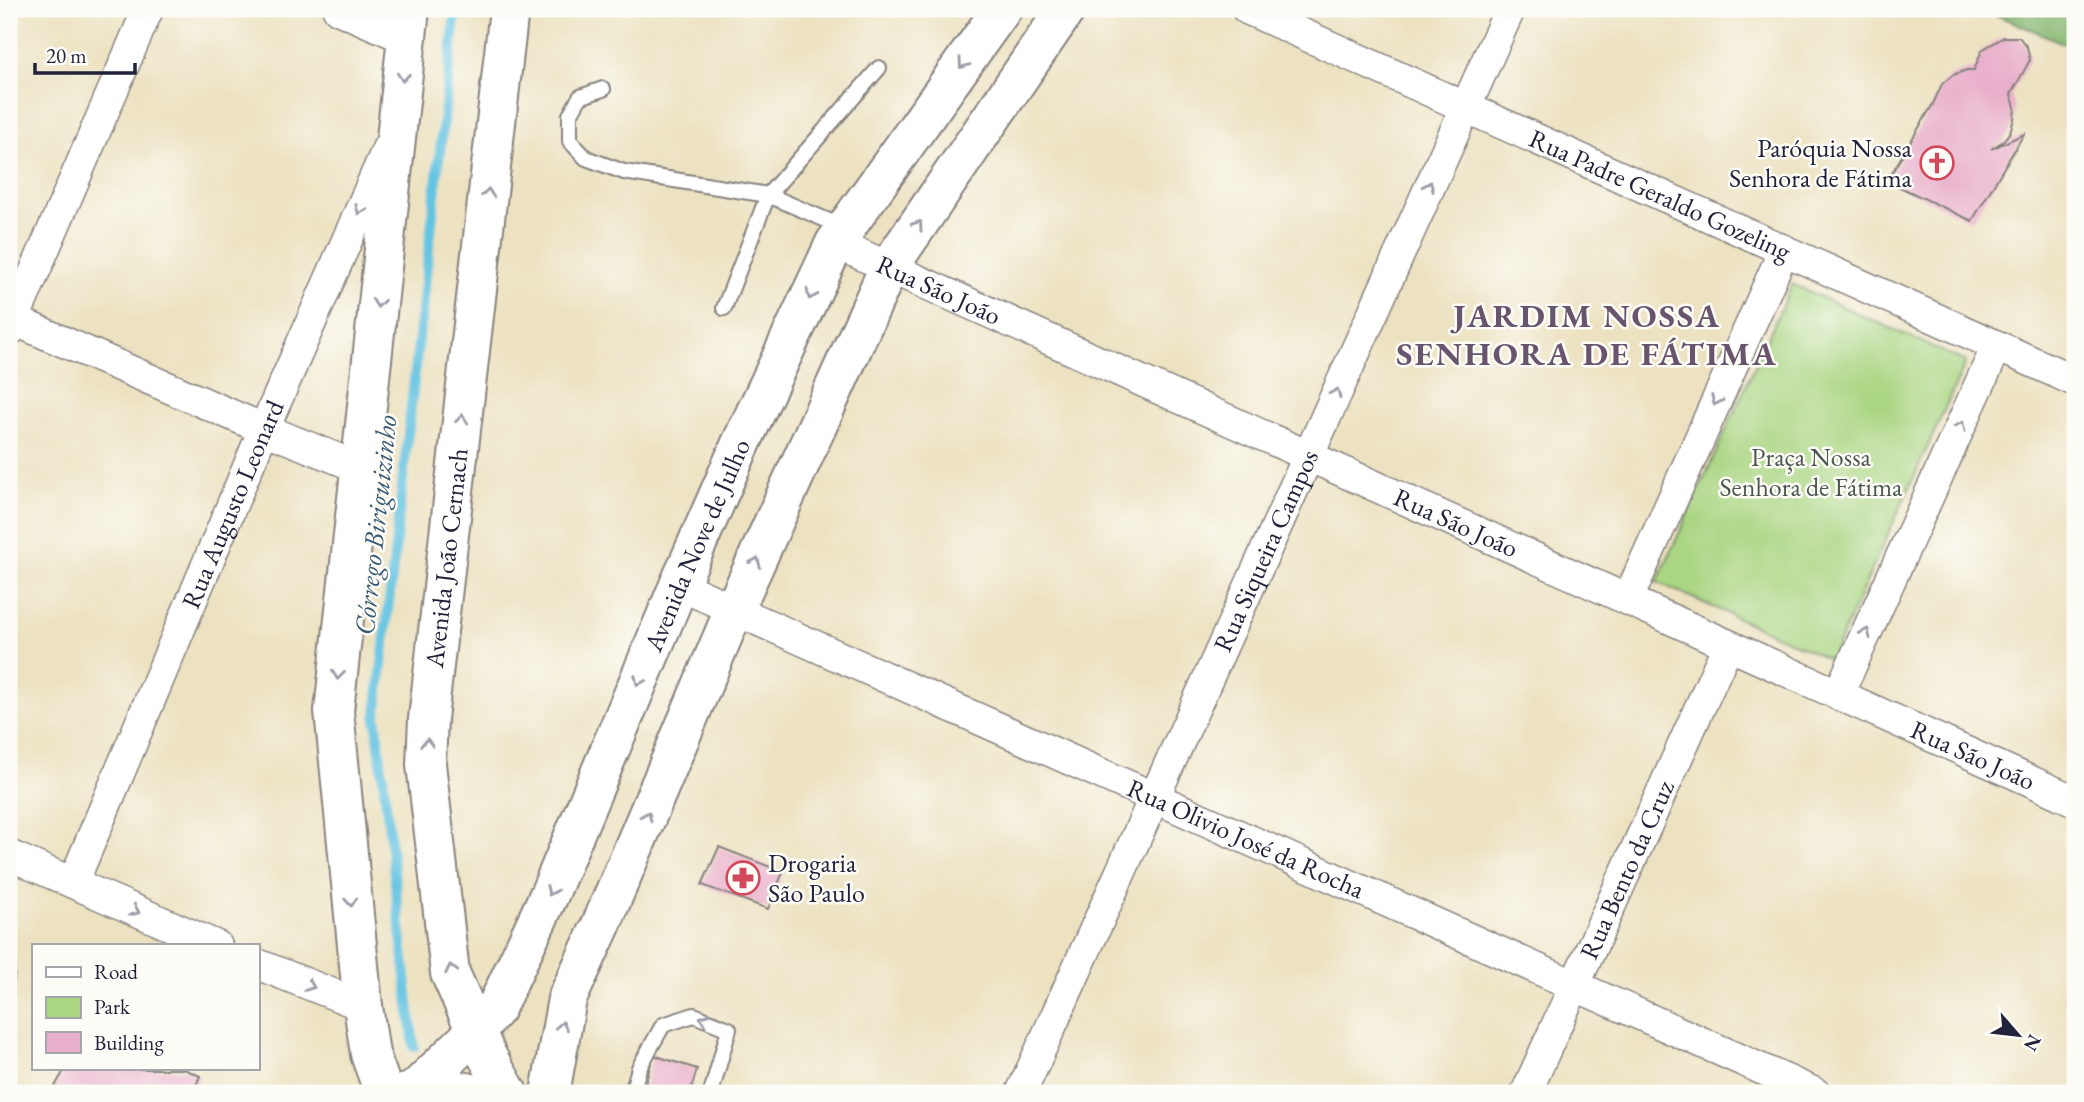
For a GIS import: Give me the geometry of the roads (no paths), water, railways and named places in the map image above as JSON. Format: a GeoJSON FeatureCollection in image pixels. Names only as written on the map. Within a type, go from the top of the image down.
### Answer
{"type":"FeatureCollection","features":[{"type":"Feature","properties":{"kind":"main road","name":"Avenida João Cernach"},"geometry":{"type":"LineString","coordinates":[[508,1093],[475,1032],[450,972],[426,753],[509,9]]}},
{"type":"Feature","properties":{"kind":"main road","name":"Avenida Nove de Julho"},"geometry":{"type":"LineString","coordinates":[[402,1092],[475,1032],[496,1008],[549,895],[739,448],[841,236],[1002,9]]}},
{"type":"Feature","properties":{"kind":"main road"},"geometry":{"type":"LineString","coordinates":[[550,1093],[567,999],[734,610],[889,267],[1066,9]]}},
{"type":"Feature","properties":{"kind":"main road"},"geometry":{"type":"LineString","coordinates":[[408,24],[334,711],[370,1054],[402,1092],[446,1088],[471,1093]]}},
{"type":"Feature","properties":{"kind":"street"},"geometry":{"type":"LineString","coordinates":[[148,9],[10,323],[360,468]]}},
{"type":"Feature","properties":{"kind":"street"},"geometry":{"type":"LineString","coordinates":[[338,9],[408,24]]}},
{"type":"Feature","properties":{"kind":"street","name":"Rua Padre Geraldo Gozeling"},"geometry":{"type":"LineString","coordinates":[[1247,9],[2075,381]]}},
{"type":"Feature","properties":{"kind":"street","name":"Rua Siqueira Campos"},"geometry":{"type":"LineString","coordinates":[[1021,1093],[1510,9]]}},
{"type":"Feature","properties":{"kind":"street","name":"Rua Augusto Leonard"},"geometry":{"type":"LineString","coordinates":[[73,883],[264,429],[397,125]]}},
{"type":"Feature","properties":{"kind":"street","name":"Rua São João"},"geometry":{"type":"LineString","coordinates":[[841,236],[889,267],[2075,802]]}},
{"type":"Feature","properties":{"kind":"street"},"geometry":{"type":"LineString","coordinates":[[1628,599],[1784,250]]}},
{"type":"Feature","properties":{"kind":"street"},"geometry":{"type":"LineString","coordinates":[[1838,695],[1997,346]]}},
{"type":"Feature","properties":{"kind":"street","name":"Rua Olivio José da Rocha"},"geometry":{"type":"LineString","coordinates":[[679,585],[1815,1093]]}},
{"type":"Feature","properties":{"kind":"street","name":"Rua Bento da Cruz"},"geometry":{"type":"LineString","coordinates":[[1526,1093],[1728,645]]}},
{"type":"Feature","properties":{"kind":"street"},"geometry":{"type":"LineString","coordinates":[[9,855],[211,944]]}},
{"type":"Feature","properties":{"kind":"street"},"geometry":{"type":"LineString","coordinates":[[259,965],[363,1006]]}},
{"type":"Feature","properties":{"kind":"lane"},"geometry":{"type":"LineString","coordinates":[[724,308],[768,195],[879,68]]}},
{"type":"Feature","properties":{"kind":"lane"},"geometry":{"type":"LineString","coordinates":[[603,89],[580,97],[570,116],[570,141],[586,158],[624,172],[768,195],[841,236]]}},
{"type":"Feature","properties":{"kind":"lane"},"geometry":{"type":"LineString","coordinates":[[632,1093],[639,1068],[663,1025],[694,1015],[729,1029],[711,1093]]}},
{"type":"Feature","properties":{"kind":"waterway","name":"Córrego Biriguizinho"},"geometry":{"type":"LineString","coordinates":[[414,1047],[376,717],[456,9]]}},
{"type":"Feature","properties":{"kind":"place","name":"Paróquia Nossa Senhora de Fátima"},"geometry":{"type":"Point","coordinates":[1937,163]}},
{"type":"Feature","properties":{"kind":"place","name":"Drogaria São Paulo"},"geometry":{"type":"Point","coordinates":[743,878]}},
{"type":"Feature","properties":{"kind":"district","name":"JARDIM NOSSA SENHORA DE FÁTIMA"},"geometry":{"type":"Point","coordinates":[1587,334]}},
{"type":"Feature","properties":{"kind":"park label","name":"Praça Nossa Senhora de Fátima"},"geometry":{"type":"Point","coordinates":[1811,472]}}]}
